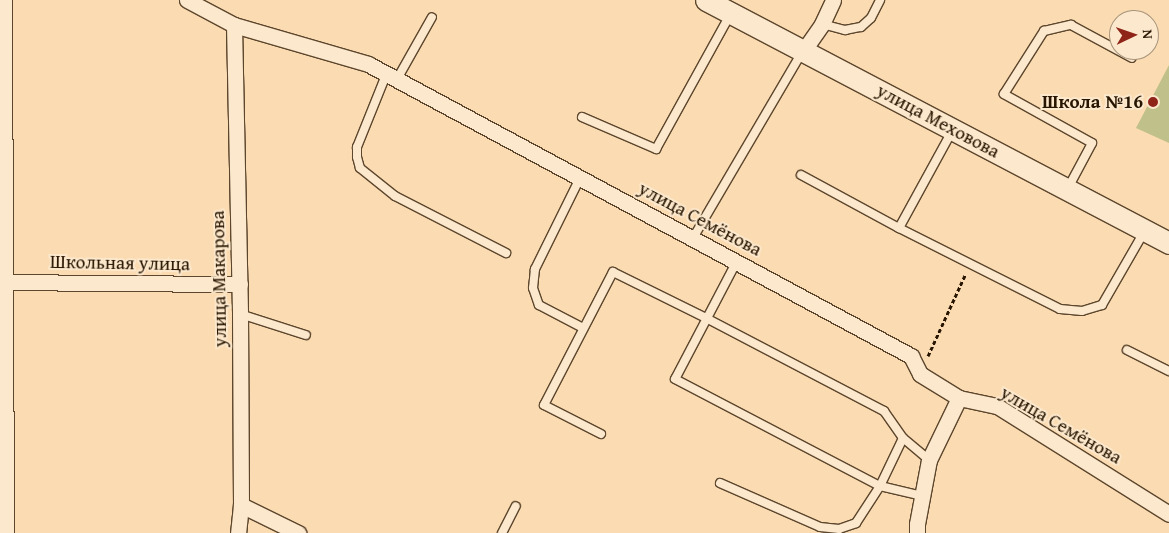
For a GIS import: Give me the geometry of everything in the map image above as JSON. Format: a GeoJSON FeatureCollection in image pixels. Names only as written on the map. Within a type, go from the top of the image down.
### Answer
{"type":"FeatureCollection","features":[{"type":"Feature","properties":{"kind":"street"},"geometry":{"type":"LineString","coordinates":[[4,0],[2,70],[6,533]]}},
{"type":"Feature","properties":{"kind":"street","name":"улица Семёнова"},"geometry":{"type":"LineString","coordinates":[[187,0],[234,25],[368,64],[911,356],[920,374],[960,398],[997,406],[1169,514]]}},
{"type":"Feature","properties":{"kind":"street","name":"улица Меховова"},"geometry":{"type":"LineString","coordinates":[[706,0],[954,128],[1169,243]]}},
{"type":"Feature","properties":{"kind":"street"},"geometry":{"type":"LineString","coordinates":[[804,50],[822,24],[833,0]]}},
{"type":"Feature","properties":{"kind":"street","name":"улица Макарова"},"geometry":{"type":"LineString","coordinates":[[234,25],[240,284],[241,505],[238,533]]}},
{"type":"Feature","properties":{"kind":"street","name":"Школьная улица"},"geometry":{"type":"LineString","coordinates":[[3,282],[240,284]]}},
{"type":"Feature","properties":{"kind":"street"},"geometry":{"type":"LineString","coordinates":[[917,533],[929,460],[960,398]]}},
{"type":"Feature","properties":{"kind":"street"},"geometry":{"type":"LineString","coordinates":[[241,505],[298,533]]}},
{"type":"Feature","properties":{"kind":"lane"},"geometry":{"type":"LineString","coordinates":[[822,24],[845,30],[861,27],[871,18],[880,0]]}},
{"type":"Feature","properties":{"kind":"lane"},"geometry":{"type":"LineString","coordinates":[[582,117],[656,149],[731,13]]}},
{"type":"Feature","properties":{"kind":"lane"},"geometry":{"type":"LineString","coordinates":[[432,17],[391,78],[357,147],[357,158],[360,168],[395,196],[506,253]]}},
{"type":"Feature","properties":{"kind":"lane"},"geometry":{"type":"LineString","coordinates":[[1067,190],[1092,143],[1004,94],[1044,31],[1071,25],[1109,46]]}},
{"type":"Feature","properties":{"kind":"lane"},"geometry":{"type":"LineString","coordinates":[[692,238],[804,50]]}},
{"type":"Feature","properties":{"kind":"lane"},"geometry":{"type":"LineString","coordinates":[[899,228],[954,128]]}},
{"type":"Feature","properties":{"kind":"lane"},"geometry":{"type":"LineString","coordinates":[[801,175],[899,228],[1060,309],[1082,311],[1102,305],[1145,230]]}},
{"type":"Feature","properties":{"kind":"lane"},"geometry":{"type":"LineString","coordinates":[[580,178],[535,269],[533,288],[540,305],[583,328]]}},
{"type":"Feature","properties":{"kind":"lane"},"geometry":{"type":"LineString","coordinates":[[737,261],[675,379],[880,486],[922,496]]}},
{"type":"Feature","properties":{"kind":"lane"},"geometry":{"type":"LineString","coordinates":[[601,434],[544,405],[613,272],[706,318],[884,411],[903,438],[929,460]]}},
{"type":"Feature","properties":{"kind":"lane"},"geometry":{"type":"LineString","coordinates":[[240,314],[306,335]]}},
{"type":"Feature","properties":{"kind":"lane"},"geometry":{"type":"LineString","coordinates":[[1127,350],[1169,371]]}},
{"type":"Feature","properties":{"kind":"lane"},"geometry":{"type":"LineString","coordinates":[[720,483],[820,527],[839,529],[856,524],[880,486],[903,438]]}},
{"type":"Feature","properties":{"kind":"lane"},"geometry":{"type":"LineString","coordinates":[[502,533],[516,506]]}},
{"type":"Feature","properties":{"kind":"path"},"geometry":{"type":"LineString","coordinates":[[920,374],[970,264]]}},
{"type":"Feature","properties":{"kind":"green space"},"geometry":{"type":"Polygon","coordinates":[[[1169,65],[1169,143],[1136,128],[1169,65]]]}},
{"type":"Feature","properties":{"kind":"place","name":"Школа №16"},"geometry":{"type":"Point","coordinates":[1153,102]}}]}
